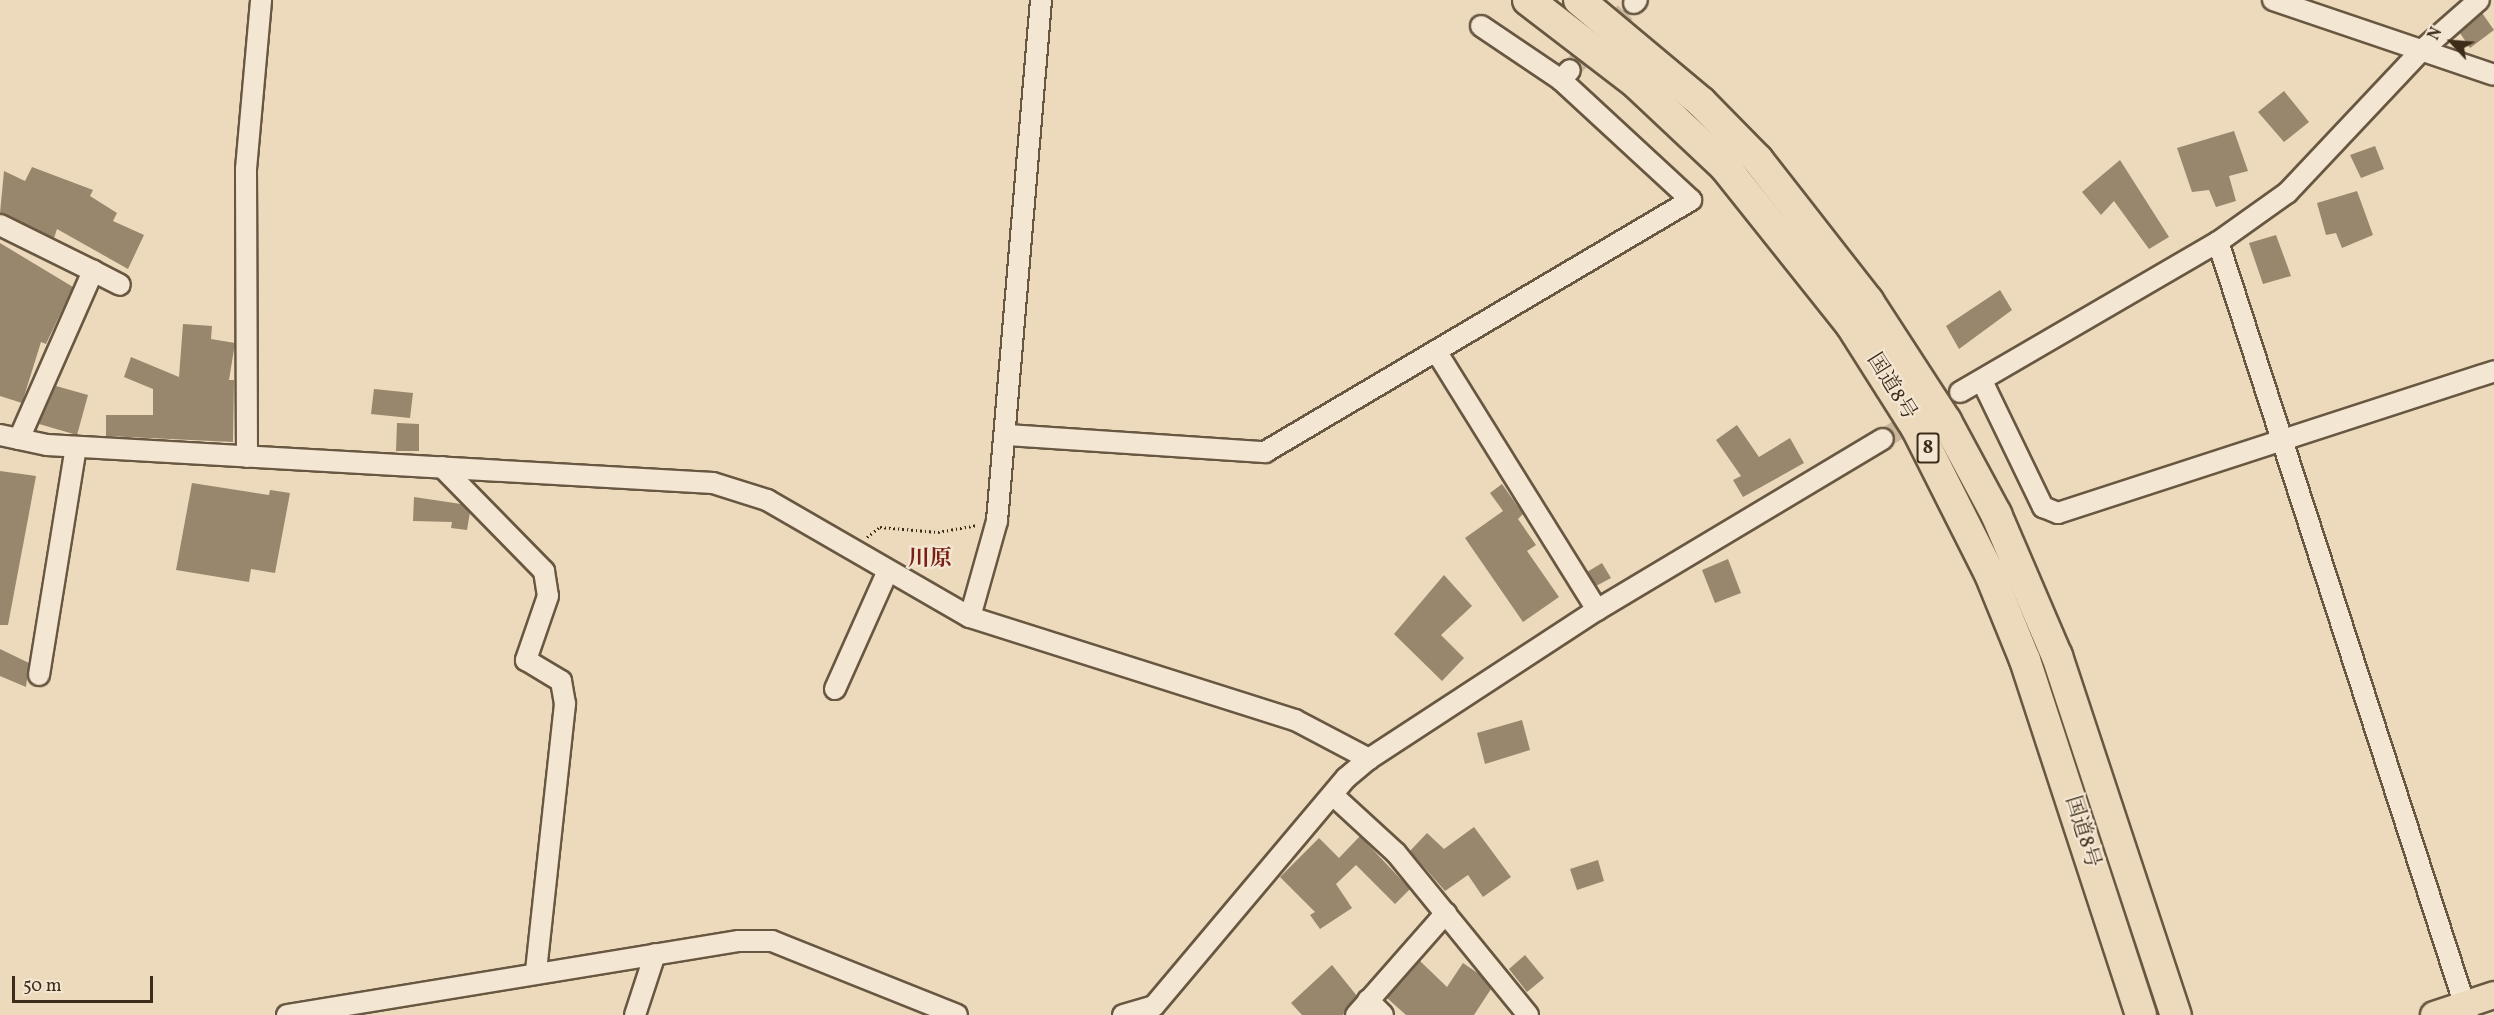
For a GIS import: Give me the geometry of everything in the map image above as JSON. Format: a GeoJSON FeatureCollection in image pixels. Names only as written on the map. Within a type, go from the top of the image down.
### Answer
{"type":"FeatureCollection","features":[{"type":"Feature","properties":{"kind":"highway","name":"国道8号"},"geometry":{"type":"LineString","coordinates":[[1528,0],[1636,83],[1725,167],[1851,325],[1917,429],[1990,574],[2025,660],[2141,1015]]}},
{"type":"Feature","properties":{"kind":"highway","name":"国道8号"},"geometry":{"type":"LineString","coordinates":[[1579,0],[1701,102],[1758,160],[1920,376],[1996,514],[2057,656],[2175,1015]]}},
{"type":"Feature","properties":{"kind":"main road"},"geometry":{"type":"LineString","coordinates":[[2434,1015],[2466,1010],[2494,995]]}},
{"type":"Feature","properties":{"kind":"street"},"geometry":{"type":"LineString","coordinates":[[247,457],[246,169],[261,0]]}},
{"type":"Feature","properties":{"kind":"street"},"geometry":{"type":"LineString","coordinates":[[970,617],[997,520],[1006,435],[1041,0]]}},
{"type":"Feature","properties":{"kind":"street"},"geometry":{"type":"LineString","coordinates":[[2273,0],[2494,75]]}},
{"type":"Feature","properties":{"kind":"street"},"geometry":{"type":"LineString","coordinates":[[1960,392],[1983,383],[2218,242],[2288,194],[2421,51],[2479,0]]}},
{"type":"Feature","properties":{"kind":"street"},"geometry":{"type":"LineString","coordinates":[[1006,435],[1265,452],[1692,200],[1565,75],[1481,26]]}},
{"type":"Feature","properties":{"kind":"street"},"geometry":{"type":"LineString","coordinates":[[0,225],[120,285]]}},
{"type":"Feature","properties":{"kind":"street"},"geometry":{"type":"LineString","coordinates":[[2218,242],[2285,437],[2466,1010]]}},
{"type":"Feature","properties":{"kind":"street"},"geometry":{"type":"LineString","coordinates":[[93,271],[9,437],[76,447],[713,483],[767,500],[887,573],[970,617],[1295,720],[1369,759]]}},
{"type":"Feature","properties":{"kind":"street"},"geometry":{"type":"LineString","coordinates":[[1436,351],[1597,610]]}},
{"type":"Feature","properties":{"kind":"street"},"geometry":{"type":"LineString","coordinates":[[1983,383],[2043,507],[2058,513],[2285,437],[2494,371]]}},
{"type":"Feature","properties":{"kind":"street"},"geometry":{"type":"LineString","coordinates":[[1122,1015],[1154,1006],[1335,797],[1346,778],[1369,759],[1597,610],[1883,439]]}},
{"type":"Feature","properties":{"kind":"street"},"geometry":{"type":"LineString","coordinates":[[39,675],[76,447]]}},
{"type":"Feature","properties":{"kind":"street"},"geometry":{"type":"LineString","coordinates":[[442,467],[544,571],[548,596],[526,660],[561,681],[565,704],[536,972]]}},
{"type":"Feature","properties":{"kind":"street"},"geometry":{"type":"LineString","coordinates":[[835,689],[887,573]]}},
{"type":"Feature","properties":{"kind":"street"},"geometry":{"type":"LineString","coordinates":[[1335,797],[1396,853],[1528,1015]]}},
{"type":"Feature","properties":{"kind":"street"},"geometry":{"type":"LineString","coordinates":[[1383,1015],[1362,1008],[1446,914]]}},
{"type":"Feature","properties":{"kind":"street"},"geometry":{"type":"LineString","coordinates":[[287,1015],[536,972],[655,954],[772,941],[957,1015]]}},
{"type":"Feature","properties":{"kind":"street"},"geometry":{"type":"LineString","coordinates":[[635,1015],[655,954]]}},
{"type":"Feature","properties":{"kind":"path"},"geometry":{"type":"LineString","coordinates":[[849,550],[880,527],[938,532],[997,520]]}},
{"type":"Feature","properties":{"kind":"building"},"geometry":{"type":"Polygon","coordinates":[[[2482,13],[2494,30],[2470,48],[2460,33],[2482,13]]]}},
{"type":"Feature","properties":{"kind":"building"},"geometry":{"type":"Polygon","coordinates":[[[2284,91],[2309,122],[2284,142],[2258,112],[2284,91]]]}},
{"type":"Feature","properties":{"kind":"building"},"geometry":{"type":"Polygon","coordinates":[[[2234,131],[2248,171],[2229,176],[2236,201],[2216,207],[2209,190],[2192,192],[2177,148],[2234,131]]]}},
{"type":"Feature","properties":{"kind":"building"},"geometry":{"type":"Polygon","coordinates":[[[2375,146],[2384,169],[2361,178],[2350,155],[2375,146]]]}},
{"type":"Feature","properties":{"kind":"building"},"geometry":{"type":"Polygon","coordinates":[[[2120,160],[2169,237],[2149,249],[2114,201],[2101,215],[2082,192],[2120,160]]]}},
{"type":"Feature","properties":{"kind":"building"},"geometry":{"type":"Polygon","coordinates":[[[32,167],[93,190],[90,196],[117,213],[113,221],[144,235],[128,269],[57,229],[54,238],[0,213],[4,171],[25,181],[32,167]]]}},
{"type":"Feature","properties":{"kind":"building"},"geometry":{"type":"Polygon","coordinates":[[[2357,191],[2373,235],[2342,248],[2336,233],[2326,235],[2317,203],[2357,191]]]}},
{"type":"Feature","properties":{"kind":"building"},"geometry":{"type":"Polygon","coordinates":[[[2276,235],[2291,276],[2263,284],[2249,243],[2276,235]]]}},
{"type":"Feature","properties":{"kind":"building"},"geometry":{"type":"Polygon","coordinates":[[[0,243],[73,287],[46,344],[41,342],[22,403],[0,396],[0,243]]]}},
{"type":"Feature","properties":{"kind":"building"},"geometry":{"type":"Polygon","coordinates":[[[2000,290],[2012,310],[1959,349],[1946,326],[2000,290]]]}},
{"type":"Feature","properties":{"kind":"building"},"geometry":{"type":"Polygon","coordinates":[[[183,324],[212,326],[211,339],[235,343],[229,380],[234,380],[233,442],[106,436],[106,415],[153,415],[153,389],[124,377],[131,357],[179,377],[183,324]]]}},
{"type":"Feature","properties":{"kind":"building"},"geometry":{"type":"Polygon","coordinates":[[[56,386],[88,395],[77,435],[39,424],[56,386]]]}},
{"type":"Feature","properties":{"kind":"building"},"geometry":{"type":"Polygon","coordinates":[[[374,389],[413,393],[410,418],[371,414],[374,389]]]}},
{"type":"Feature","properties":{"kind":"building"},"geometry":{"type":"Polygon","coordinates":[[[397,423],[419,424],[419,451],[396,451],[397,423]]]}},
{"type":"Feature","properties":{"kind":"building"},"geometry":{"type":"Polygon","coordinates":[[[1737,425],[1759,457],[1790,438],[1804,463],[1743,497],[1733,480],[1741,476],[1716,440],[1737,425]]]}},
{"type":"Feature","properties":{"kind":"building"},"geometry":{"type":"Polygon","coordinates":[[[0,471],[36,476],[8,625],[0,625],[0,471]]]}},
{"type":"Feature","properties":{"kind":"building"},"geometry":{"type":"Polygon","coordinates":[[[192,483],[269,495],[270,490],[290,493],[275,573],[251,569],[249,582],[176,570],[192,483]]]}},
{"type":"Feature","properties":{"kind":"building"},"geometry":{"type":"Polygon","coordinates":[[[1502,484],[1523,514],[1518,519],[1536,545],[1527,551],[1559,597],[1523,622],[1465,538],[1503,511],[1490,493],[1502,484]]]}},
{"type":"Feature","properties":{"kind":"building"},"geometry":{"type":"Polygon","coordinates":[[[414,497],[461,504],[470,512],[467,530],[451,528],[452,522],[413,521],[414,497]]]}},
{"type":"Feature","properties":{"kind":"building"},"geometry":{"type":"Polygon","coordinates":[[[1728,559],[1741,593],[1715,603],[1702,570],[1728,559]]]}},
{"type":"Feature","properties":{"kind":"building"},"geometry":{"type":"Polygon","coordinates":[[[1602,563],[1611,578],[1596,586],[1587,572],[1602,563]]]}},
{"type":"Feature","properties":{"kind":"building"},"geometry":{"type":"Polygon","coordinates":[[[1444,575],[1472,606],[1441,635],[1464,658],[1442,681],[1394,634],[1444,575]]]}},
{"type":"Feature","properties":{"kind":"building"},"geometry":{"type":"Polygon","coordinates":[[[0,649],[29,663],[26,687],[0,676],[0,649]]]}},
{"type":"Feature","properties":{"kind":"building"},"geometry":{"type":"Polygon","coordinates":[[[1522,720],[1530,750],[1485,764],[1477,733],[1522,720]]]}},
{"type":"Feature","properties":{"kind":"building"},"geometry":{"type":"Polygon","coordinates":[[[1474,827],[1511,877],[1483,897],[1468,875],[1445,891],[1410,851],[1427,833],[1444,849],[1474,827]]]}},
{"type":"Feature","properties":{"kind":"building"},"geometry":{"type":"Polygon","coordinates":[[[1360,836],[1410,889],[1395,904],[1356,865],[1336,884],[1352,908],[1320,929],[1310,915],[1315,912],[1280,877],[1319,838],[1339,858],[1360,836]]]}},
{"type":"Feature","properties":{"kind":"building"},"geometry":{"type":"Polygon","coordinates":[[[1598,860],[1604,881],[1577,890],[1570,869],[1598,860]]]}},
{"type":"Feature","properties":{"kind":"building"},"geometry":{"type":"Polygon","coordinates":[[[1525,955],[1544,978],[1527,992],[1509,969],[1525,955]]]}},
{"type":"Feature","properties":{"kind":"building"},"geometry":{"type":"Polygon","coordinates":[[[1420,961],[1447,987],[1463,963],[1479,974],[1491,989],[1474,1015],[1406,1015],[1387,998],[1420,961]]]}},
{"type":"Feature","properties":{"kind":"building"},"geometry":{"type":"Polygon","coordinates":[[[1332,965],[1357,996],[1343,1015],[1302,1015],[1291,1003],[1332,965]]]}},
{"type":"Feature","properties":{"kind":"tunnel"},"geometry":{"type":"LineString","coordinates":[[1570,70],[1634,3]]}},
{"type":"Feature","properties":{"kind":"tunnel"},"geometry":{"type":"LineString","coordinates":[[1883,439],[1960,392]]}},
{"type":"Feature","properties":{"kind":"district","name":"川原"},"geometry":{"type":"Point","coordinates":[930,560]}}]}
